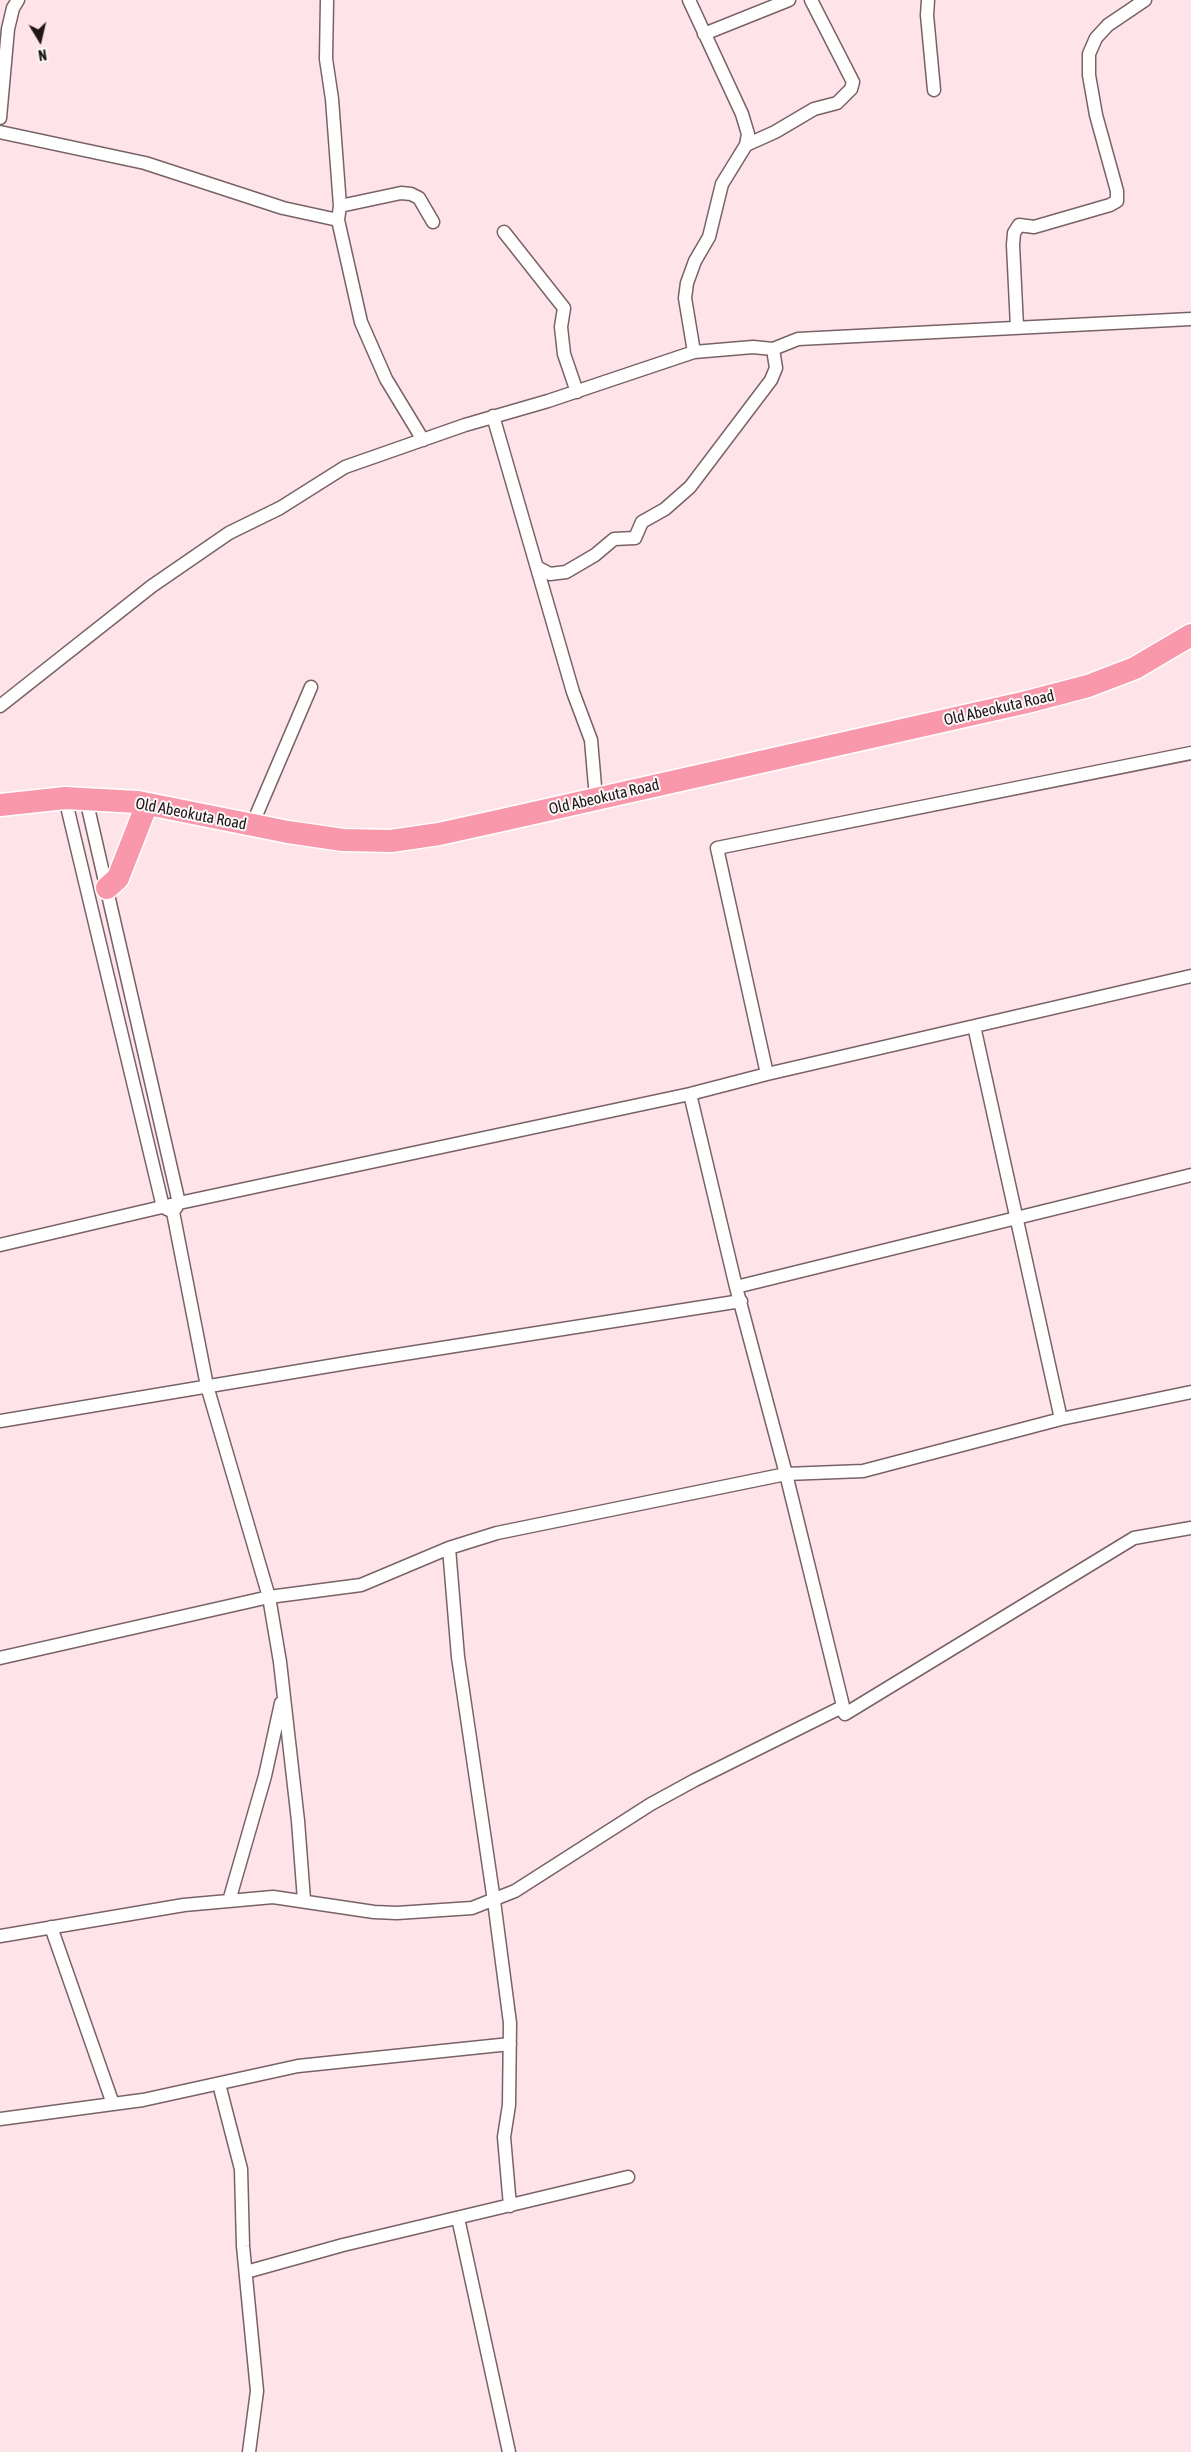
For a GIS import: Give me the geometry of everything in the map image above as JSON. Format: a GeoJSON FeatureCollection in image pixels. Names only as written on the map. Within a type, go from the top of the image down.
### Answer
{"type":"FeatureCollection","features":[{"type":"Feature","properties":{"kind":"highway","name":"Old Abeokuta Road"},"geometry":{"type":"LineString","coordinates":[[0,804],[76,798],[147,804],[252,826],[343,840],[390,841],[449,832],[1027,702],[1088,686],[1135,668],[1191,635]]}},
{"type":"Feature","properties":{"kind":"highway"},"geometry":{"type":"LineString","coordinates":[[96,889],[118,878],[147,804]]}},
{"type":"Feature","properties":{"kind":"street"},"geometry":{"type":"LineString","coordinates":[[0,118],[8,29],[13,8],[18,0]]}},
{"type":"Feature","properties":{"kind":"street"},"geometry":{"type":"LineString","coordinates":[[326,0],[326,59],[332,99],[340,206],[338,220],[361,322],[386,379],[423,440]]}},
{"type":"Feature","properties":{"kind":"street"},"geometry":{"type":"LineString","coordinates":[[690,0],[746,123],[748,134],[746,144],[722,184],[715,218],[687,283],[685,298],[694,352]]}},
{"type":"Feature","properties":{"kind":"street"},"geometry":{"type":"LineString","coordinates":[[704,34],[789,0]]}},
{"type":"Feature","properties":{"kind":"street"},"geometry":{"type":"LineString","coordinates":[[746,144],[775,132],[814,109],[836,102],[851,89],[853,82],[811,0]]}},
{"type":"Feature","properties":{"kind":"street"},"geometry":{"type":"LineString","coordinates":[[928,0],[927,15],[934,90]]}},
{"type":"Feature","properties":{"kind":"street"},"geometry":{"type":"LineString","coordinates":[[1017,327],[1014,233],[1019,225],[1034,227],[1110,205],[1117,201],[1117,191],[1096,115],[1090,83],[1089,54],[1096,38],[1108,24],[1145,0]]}},
{"type":"Feature","properties":{"kind":"street"},"geometry":{"type":"LineString","coordinates":[[0,132],[145,163],[283,208],[338,220]]}},
{"type":"Feature","properties":{"kind":"street"},"geometry":{"type":"LineString","coordinates":[[340,206],[401,193],[411,194],[419,198],[433,222]]}},
{"type":"Feature","properties":{"kind":"street"},"geometry":{"type":"LineString","coordinates":[[504,232],[564,308],[561,327],[564,354],[577,392]]}},
{"type":"Feature","properties":{"kind":"street"},"geometry":{"type":"LineString","coordinates":[[0,706],[144,592],[229,533],[280,508],[345,467],[492,416],[577,392],[694,352],[753,347],[773,349],[798,339],[1017,327],[1086,326],[1191,319]]}},
{"type":"Feature","properties":{"kind":"street"},"geometry":{"type":"LineString","coordinates":[[537,567],[550,574],[566,572],[614,540],[635,538],[642,522],[665,508],[690,487],[772,380],[776,368],[773,349]]}},
{"type":"Feature","properties":{"kind":"street"},"geometry":{"type":"LineString","coordinates":[[492,416],[573,692],[591,740],[596,798]]}},
{"type":"Feature","properties":{"kind":"street"},"geometry":{"type":"LineString","coordinates":[[252,826],[311,687]]}},
{"type":"Feature","properties":{"kind":"street"},"geometry":{"type":"LineString","coordinates":[[767,1074],[716,848],[1191,754]]}},
{"type":"Feature","properties":{"kind":"street"},"geometry":{"type":"LineString","coordinates":[[76,798],[172,1207],[207,1386],[269,1597],[284,1692],[298,1821],[304,1900]]}},
{"type":"Feature","properties":{"kind":"street"},"geometry":{"type":"LineString","coordinates":[[76,798],[172,1207]]}},
{"type":"Feature","properties":{"kind":"street"},"geometry":{"type":"LineString","coordinates":[[0,1245],[690,1094],[767,1074],[1191,976]]}},
{"type":"Feature","properties":{"kind":"street"},"geometry":{"type":"LineString","coordinates":[[974,1026],[1061,1419]]}},
{"type":"Feature","properties":{"kind":"street"},"geometry":{"type":"LineString","coordinates":[[690,1094],[736,1287],[786,1474],[845,1714]]}},
{"type":"Feature","properties":{"kind":"street"},"geometry":{"type":"LineString","coordinates":[[736,1287],[1191,1175]]}},
{"type":"Feature","properties":{"kind":"street"},"geometry":{"type":"LineString","coordinates":[[0,1421],[741,1301]]}},
{"type":"Feature","properties":{"kind":"street"},"geometry":{"type":"LineString","coordinates":[[0,1658],[269,1597],[361,1585],[448,1548],[497,1533],[786,1474],[863,1471],[1061,1419],[1191,1392]]}},
{"type":"Feature","properties":{"kind":"street"},"geometry":{"type":"LineString","coordinates":[[845,1714],[1134,1538],[1191,1528]]}},
{"type":"Feature","properties":{"kind":"street"},"geometry":{"type":"LineString","coordinates":[[448,1548],[458,1658],[510,2023],[509,2105],[504,2137],[510,2206]]}},
{"type":"Feature","properties":{"kind":"street"},"geometry":{"type":"LineString","coordinates":[[230,1901],[265,1776],[284,1692]]}},
{"type":"Feature","properties":{"kind":"street"},"geometry":{"type":"LineString","coordinates":[[0,1936],[184,1905],[273,1897],[304,1900],[335,1908],[397,1913],[472,1908],[494,1901],[515,1891],[651,1804],[688,1784],[840,1708],[845,1714]]}},
{"type":"Feature","properties":{"kind":"street"},"geometry":{"type":"LineString","coordinates":[[51,1927],[113,2104]]}},
{"type":"Feature","properties":{"kind":"street"},"geometry":{"type":"LineString","coordinates":[[0,2119],[113,2104],[307,2065],[510,2044]]}},
{"type":"Feature","properties":{"kind":"street"},"geometry":{"type":"LineString","coordinates":[[219,2084],[241,2169],[246,2272],[257,2392],[249,2452]]}},
{"type":"Feature","properties":{"kind":"street"},"geometry":{"type":"LineString","coordinates":[[246,2272],[343,2245],[628,2177]]}},
{"type":"Feature","properties":{"kind":"street"},"geometry":{"type":"LineString","coordinates":[[458,2218],[509,2452]]}}]}
